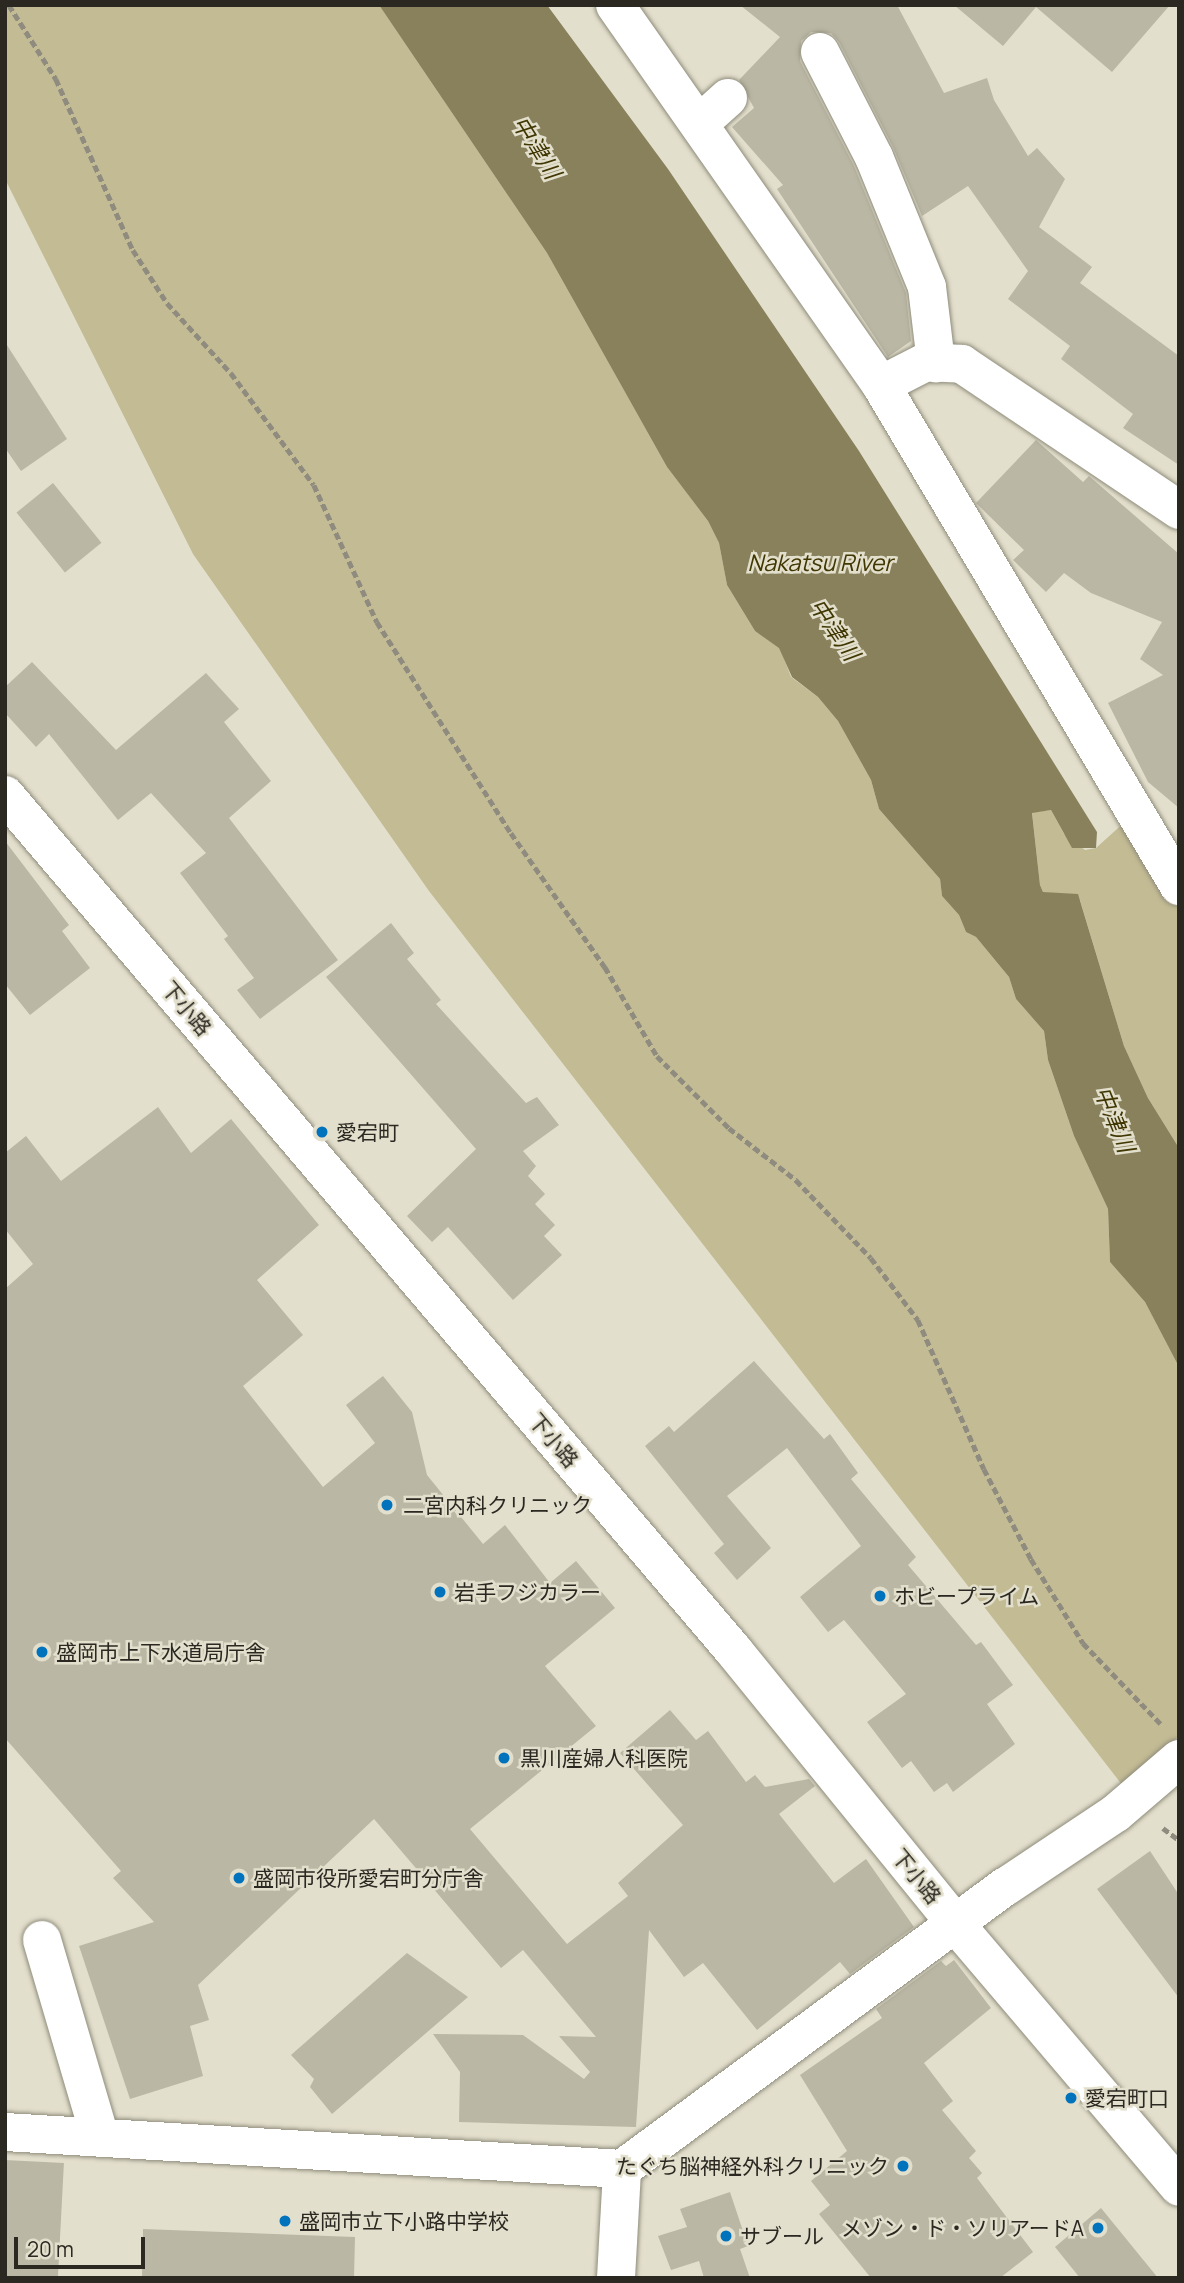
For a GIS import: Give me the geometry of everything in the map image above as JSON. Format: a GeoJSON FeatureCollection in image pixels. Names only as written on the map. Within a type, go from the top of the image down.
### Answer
{"type":"FeatureCollection","features":[{"type":"Feature","properties":{"kind":"street"},"geometry":{"type":"LineString","coordinates":[[615,5],[881,385],[1179,886]]}},
{"type":"Feature","properties":{"kind":"street"},"geometry":{"type":"LineString","coordinates":[[820,52],[874,157],[915,254],[927,287],[936,363]]}},
{"type":"Feature","properties":{"kind":"street"},"geometry":{"type":"LineString","coordinates":[[699,124],[728,98]]}},
{"type":"Feature","properties":{"kind":"street"},"geometry":{"type":"LineString","coordinates":[[881,385],[926,362],[962,364],[1179,510]]}},
{"type":"Feature","properties":{"kind":"street","name":"下小路"},"geometry":{"type":"LineString","coordinates":[[5,795],[734,1651],[958,1927],[1179,2187]]}},
{"type":"Feature","properties":{"kind":"street"},"geometry":{"type":"LineString","coordinates":[[5,2132],[622,2169],[958,1927],[1005,1887],[1116,1814],[1172,1744]]}},
{"type":"Feature","properties":{"kind":"street"},"geometry":{"type":"LineString","coordinates":[[42,1940],[100,2137]]}},
{"type":"Feature","properties":{"kind":"street"},"geometry":{"type":"LineString","coordinates":[[616,2278],[622,2169]]}},
{"type":"Feature","properties":{"kind":"path"},"geometry":{"type":"LineString","coordinates":[[9,5],[56,79],[133,250],[167,303],[231,373],[314,485],[377,621],[511,833],[605,967],[657,1056],[729,1128],[796,1181],[894,1289],[918,1320],[984,1469],[1083,1643],[1172,1744]]}},
{"type":"Feature","properties":{"kind":"shaded area"},"geometry":{"type":"Polygon","coordinates":[[[5,5],[379,5],[547,253],[667,467],[708,521],[719,543],[727,585],[755,631],[780,648],[791,677],[818,697],[838,721],[871,780],[879,809],[940,879],[942,896],[959,915],[966,932],[976,937],[1009,977],[1016,999],[1044,1031],[1048,1060],[1074,1136],[1108,1209],[1110,1262],[1145,1302],[1179,1367],[1179,1736],[1123,1786],[429,891],[193,554],[5,179],[5,5]]]}},
{"type":"Feature","properties":{"kind":"shaded area"},"geometry":{"type":"Polygon","coordinates":[[[1051,810],[1064,834],[1085,850],[1096,848],[1127,820],[1179,903],[1179,1148],[1148,1098],[1124,1046],[1080,900],[1043,892],[1040,885],[1032,812],[1051,810]]]}},
{"type":"Feature","properties":{"kind":"water","name":"Nakatsu River"},"geometry":{"type":"Polygon","coordinates":[[[379,5],[547,5],[668,169],[859,451],[1097,832],[1096,848],[1072,848],[1051,810],[1032,813],[1043,892],[1078,894],[1124,1046],[1148,1098],[1179,1148],[1179,1367],[1145,1302],[1110,1262],[1108,1209],[1074,1136],[1048,1060],[1044,1031],[1016,999],[1009,977],[976,937],[966,932],[959,915],[942,896],[940,879],[879,809],[871,780],[838,721],[818,697],[792,677],[779,648],[755,631],[727,585],[719,543],[708,521],[667,467],[547,253],[379,5]]]}},
{"type":"Feature","properties":{"kind":"building"},"geometry":{"type":"Polygon","coordinates":[[[740,5],[897,5],[944,93],[987,78],[994,100],[1028,156],[1037,148],[1065,179],[1039,227],[1092,267],[1080,283],[1179,356],[1179,465],[1123,428],[1133,414],[1061,359],[1070,346],[1008,299],[1028,271],[968,186],[922,216],[893,147],[839,42],[831,33],[811,32],[801,41],[800,61],[854,166],[906,293],[911,341],[888,357],[777,189],[783,185],[732,127],[754,108],[739,80],[780,37],[740,5]]]}},
{"type":"Feature","properties":{"kind":"building"},"geometry":{"type":"Polygon","coordinates":[[[954,5],[1170,5],[1112,72],[1036,7],[1003,46],[954,5]]]}},
{"type":"Feature","properties":{"kind":"building"},"geometry":{"type":"Polygon","coordinates":[[[5,342],[67,439],[21,471],[5,448],[5,342]]]}},
{"type":"Feature","properties":{"kind":"building"},"geometry":{"type":"Polygon","coordinates":[[[1036,440],[1083,482],[1089,476],[1179,554],[1179,808],[1148,782],[1108,703],[1163,675],[1140,659],[1162,622],[1091,593],[1064,573],[1046,592],[1013,560],[1024,550],[976,503],[1036,440]]]}},
{"type":"Feature","properties":{"kind":"building"},"geometry":{"type":"Polygon","coordinates":[[[53,483],[101,543],[65,572],[16,513],[53,483]]]}},
{"type":"Feature","properties":{"kind":"building"},"geometry":{"type":"Polygon","coordinates":[[[32,662],[116,750],[206,673],[239,709],[224,722],[271,781],[229,818],[338,960],[260,1019],[237,990],[254,978],[224,939],[228,936],[180,873],[206,853],[151,793],[118,820],[49,734],[36,747],[5,713],[5,687],[32,662]]]}},
{"type":"Feature","properties":{"kind":"building"},"geometry":{"type":"Polygon","coordinates":[[[5,841],[69,925],[62,931],[90,968],[30,1015],[5,984],[5,841]]]}},
{"type":"Feature","properties":{"kind":"building"},"geometry":{"type":"Polygon","coordinates":[[[391,923],[414,953],[407,959],[441,1000],[436,1004],[526,1103],[537,1097],[559,1125],[523,1151],[536,1166],[528,1176],[545,1194],[535,1204],[555,1225],[544,1236],[562,1255],[513,1300],[448,1227],[432,1242],[407,1216],[476,1149],[326,977],[391,923]]]}},
{"type":"Feature","properties":{"kind":"building"},"geometry":{"type":"Polygon","coordinates":[[[158,1107],[191,1153],[231,1119],[319,1225],[257,1280],[303,1335],[243,1386],[323,1487],[375,1443],[346,1405],[383,1376],[412,1412],[427,1475],[483,1544],[505,1525],[550,1583],[576,1561],[615,1608],[545,1666],[596,1726],[470,1829],[567,1944],[628,1896],[618,1883],[683,1825],[620,1753],[670,1710],[696,1740],[708,1731],[746,1782],[755,1775],[765,1787],[809,1779],[815,1786],[779,1814],[834,1883],[866,1859],[914,1927],[850,1974],[840,1962],[757,2030],[703,1963],[684,1977],[649,1930],[636,2127],[459,2122],[460,2072],[433,2034],[523,2035],[584,2079],[590,2072],[559,2036],[596,2037],[523,1950],[501,1968],[374,1819],[198,1985],[209,2020],[190,2026],[203,2076],[130,2099],[79,1946],[154,1922],[113,1878],[121,1871],[5,1738],[5,1289],[33,1264],[5,1229],[5,1153],[26,1136],[61,1181],[158,1107]]]}},
{"type":"Feature","properties":{"kind":"building"},"geometry":{"type":"Polygon","coordinates":[[[754,1361],[824,1439],[830,1434],[858,1473],[851,1479],[916,1557],[908,1565],[976,1645],[981,1642],[1013,1685],[987,1704],[1015,1744],[953,1792],[947,1783],[934,1792],[911,1761],[902,1768],[867,1722],[906,1694],[844,1620],[828,1632],[800,1597],[861,1546],[787,1448],[727,1496],[771,1548],[737,1580],[714,1553],[724,1544],[645,1446],[669,1426],[674,1432],[754,1361]]]}},
{"type":"Feature","properties":{"kind":"building"},"geometry":{"type":"Polygon","coordinates":[[[1150,1851],[1179,1895],[1179,1998],[1097,1889],[1150,1851]]]}},
{"type":"Feature","properties":{"kind":"building"},"geometry":{"type":"Polygon","coordinates":[[[407,1953],[468,1997],[332,2114],[310,2087],[314,2079],[291,2055],[407,1953]]]}},
{"type":"Feature","properties":{"kind":"building"},"geometry":{"type":"Polygon","coordinates":[[[954,1960],[991,2008],[924,2063],[953,2101],[942,2110],[976,2151],[969,2158],[982,2173],[977,2178],[1033,2252],[1000,2278],[871,2278],[819,2214],[830,2205],[811,2181],[847,2151],[800,2075],[882,2018],[876,2009],[941,1961],[946,1966],[954,1960]]]}},
{"type":"Feature","properties":{"kind":"building"},"geometry":{"type":"Polygon","coordinates":[[[5,2160],[64,2163],[58,2278],[5,2278],[5,2160]]]}},
{"type":"Feature","properties":{"kind":"building"},"geometry":{"type":"Polygon","coordinates":[[[730,2192],[748,2246],[740,2249],[750,2278],[704,2278],[699,2261],[671,2270],[658,2236],[687,2227],[680,2209],[730,2192]]]}},
{"type":"Feature","properties":{"kind":"building","name":"メゾン・ド・ソリアードA"},"geometry":{"type":"Polygon","coordinates":[[[1101,2208],[1158,2278],[1080,2278],[1055,2247],[1101,2208]]]}},
{"type":"Feature","properties":{"kind":"building"},"geometry":{"type":"Polygon","coordinates":[[[143,2229],[355,2237],[354,2278],[142,2278],[143,2229]]]}},
{"type":"Feature","properties":{"kind":"place","name":"愛宕町"},"geometry":{"type":"Point","coordinates":[322,1132]}},
{"type":"Feature","properties":{"kind":"place","name":"二宮内科クリニック"},"geometry":{"type":"Point","coordinates":[387,1505]}},
{"type":"Feature","properties":{"kind":"place","name":"岩手フジカラー"},"geometry":{"type":"Point","coordinates":[440,1592]}},
{"type":"Feature","properties":{"kind":"place","name":"ホビープライム"},"geometry":{"type":"Point","coordinates":[880,1596]}},
{"type":"Feature","properties":{"kind":"place","name":"盛岡市上下水道局庁舎"},"geometry":{"type":"Point","coordinates":[42,1652]}},
{"type":"Feature","properties":{"kind":"place","name":"黒川産婦人科医院"},"geometry":{"type":"Point","coordinates":[504,1758]}},
{"type":"Feature","properties":{"kind":"place","name":"盛岡市役所愛宕町分庁舎"},"geometry":{"type":"Point","coordinates":[239,1878]}},
{"type":"Feature","properties":{"kind":"place","name":"愛宕町口"},"geometry":{"type":"Point","coordinates":[1071,2098]}},
{"type":"Feature","properties":{"kind":"place","name":"たぐち脳神経外科クリニック"},"geometry":{"type":"Point","coordinates":[903,2166]}},
{"type":"Feature","properties":{"kind":"place","name":"盛岡市立下小路中学校"},"geometry":{"type":"Point","coordinates":[285,2221]}},
{"type":"Feature","properties":{"kind":"place","name":"メゾン・ド・ソリアードA"},"geometry":{"type":"Point","coordinates":[1098,2228]}},
{"type":"Feature","properties":{"kind":"place","name":"サブール"},"geometry":{"type":"Point","coordinates":[726,2236]}},
{"type":"Feature","properties":{"kind":"water label","name":"中津川"},"geometry":{"type":"Point","coordinates":[537,147]}},
{"type":"Feature","properties":{"kind":"water label","name":"中津川"},"geometry":{"type":"Point","coordinates":[835,629]}},
{"type":"Feature","properties":{"kind":"water label","name":"中津川"},"geometry":{"type":"Point","coordinates":[1115,1119]}}]}
